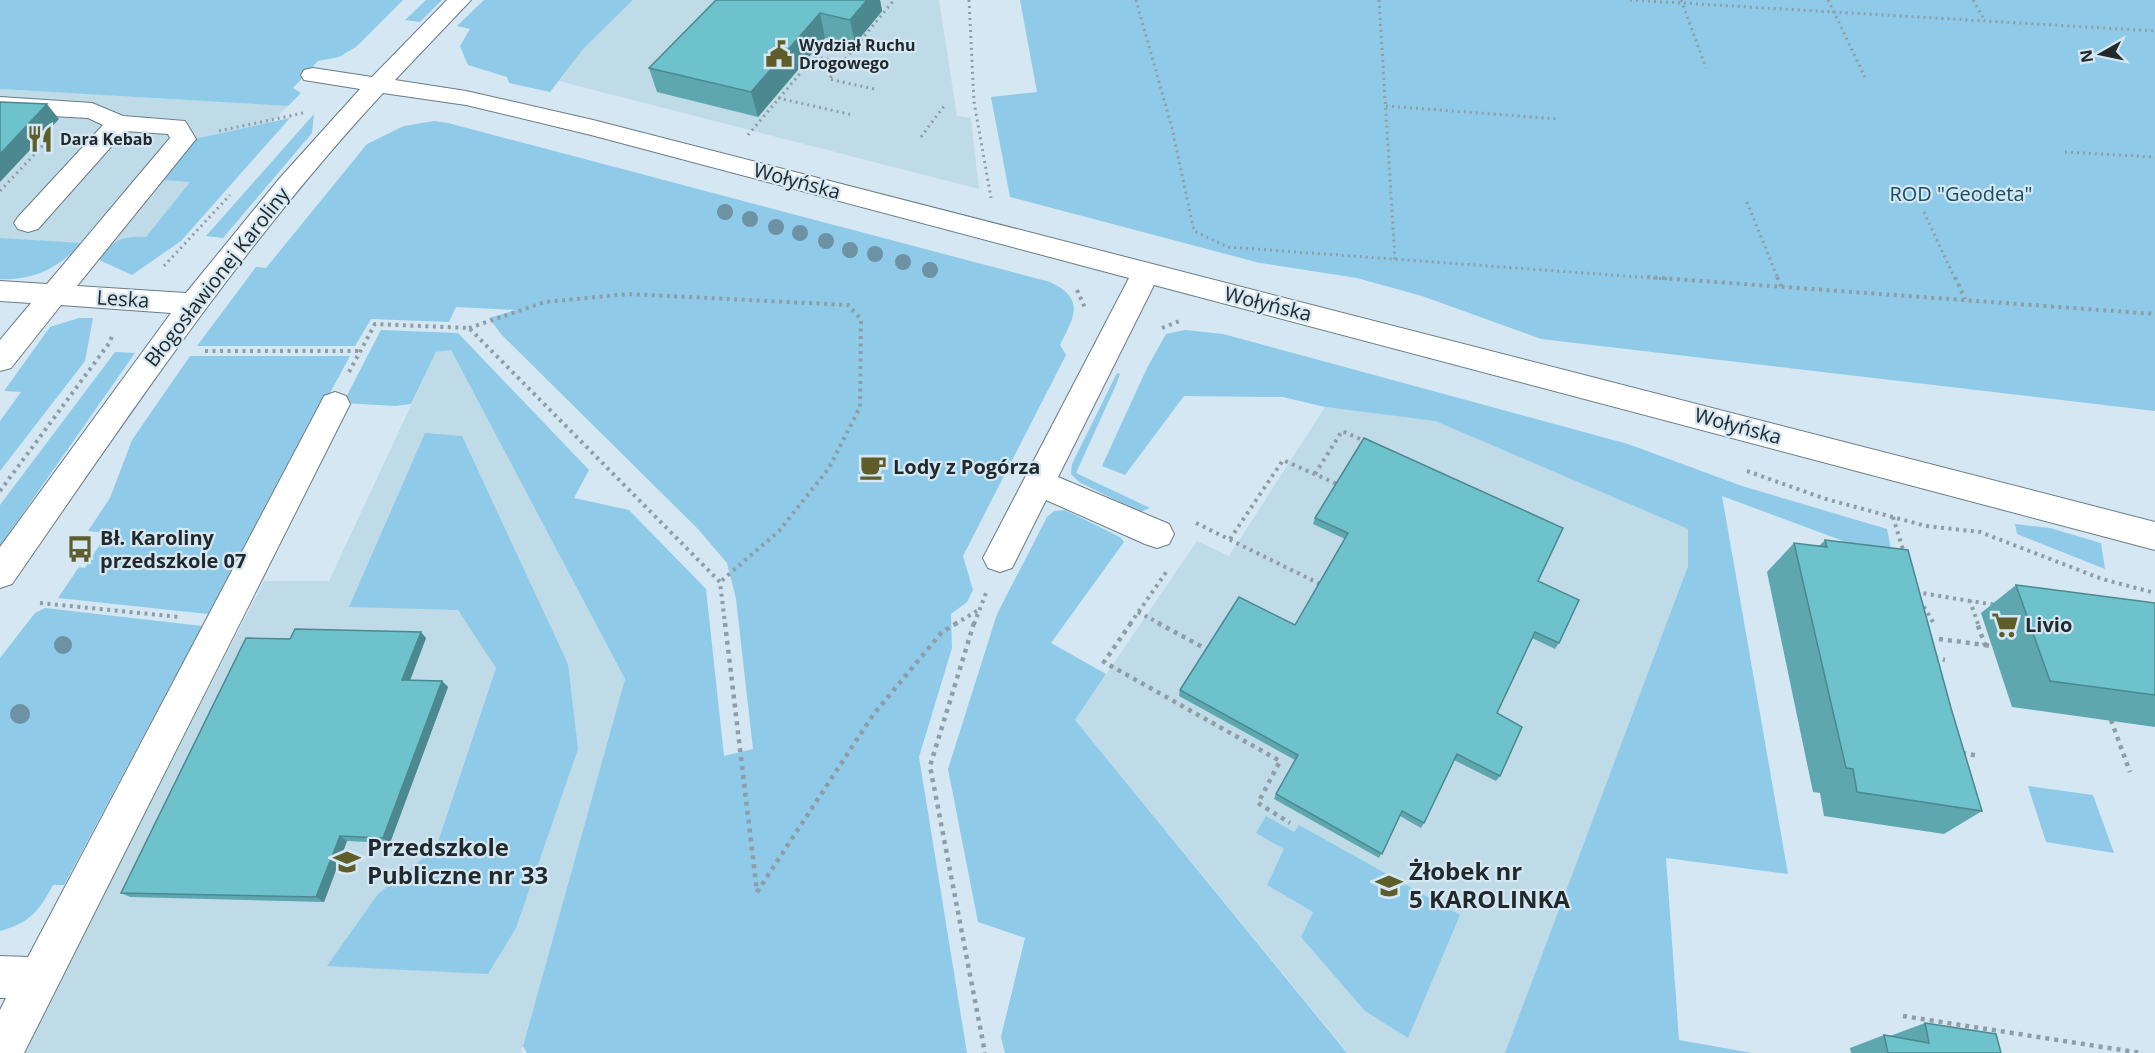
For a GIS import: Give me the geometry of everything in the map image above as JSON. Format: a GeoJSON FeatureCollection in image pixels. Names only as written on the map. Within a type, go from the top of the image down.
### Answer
{"type":"FeatureCollection","features":[{"type":"Feature","properties":{"kind":"street","name":"Błogosławionej Karoliny"},"geometry":{"type":"LineString","coordinates":[[0,574],[193,304],[306,163],[378,84],[460,0]]}},
{"type":"Feature","properties":{"kind":"street","name":"Wołyńska"},"geometry":{"type":"LineString","coordinates":[[314,75],[466,99],[593,128],[2155,536]]}},
{"type":"Feature","properties":{"kind":"street"},"geometry":{"type":"LineString","coordinates":[[0,105],[92,111],[119,123],[176,126],[183,139],[0,360]]}},
{"type":"Feature","properties":{"kind":"street"},"geometry":{"type":"LineString","coordinates":[[28,224],[119,123]]}},
{"type":"Feature","properties":{"kind":"street"},"geometry":{"type":"LineString","coordinates":[[1000,558],[1146,273]]}},
{"type":"Feature","properties":{"kind":"street","name":"Leska"},"geometry":{"type":"LineString","coordinates":[[0,291],[193,304]]}},
{"type":"Feature","properties":{"kind":"street"},"geometry":{"type":"LineString","coordinates":[[1,1053],[19,978],[224,622],[335,404]]}},
{"type":"Feature","properties":{"kind":"street"},"geometry":{"type":"LineString","coordinates":[[1038,483],[1157,534]]}},
{"type":"Feature","properties":{"kind":"path"},"geometry":{"type":"LineString","coordinates":[[874,89],[830,79],[894,0]]}},
{"type":"Feature","properties":{"kind":"path"},"geometry":{"type":"LineString","coordinates":[[969,0],[973,19],[974,100],[990,181]]}},
{"type":"Feature","properties":{"kind":"path"},"geometry":{"type":"LineString","coordinates":[[1136,0],[1172,128],[1194,231],[1228,247],[2155,314]]}},
{"type":"Feature","properties":{"kind":"path"},"geometry":{"type":"LineString","coordinates":[[1379,0],[1395,260]]}},
{"type":"Feature","properties":{"kind":"path"},"geometry":{"type":"LineString","coordinates":[[1630,0],[2153,31],[2155,36]]}},
{"type":"Feature","properties":{"kind":"path"},"geometry":{"type":"LineString","coordinates":[[1828,0],[1865,77]]}},
{"type":"Feature","properties":{"kind":"path"},"geometry":{"type":"LineString","coordinates":[[1972,0],[1985,21]]}},
{"type":"Feature","properties":{"kind":"path"},"geometry":{"type":"LineString","coordinates":[[1682,2],[1706,68]]}},
{"type":"Feature","properties":{"kind":"path"},"geometry":{"type":"LineString","coordinates":[[745,139],[825,44]]}},
{"type":"Feature","properties":{"kind":"path"},"geometry":{"type":"LineString","coordinates":[[802,56],[843,62]]}},
{"type":"Feature","properties":{"kind":"path"},"geometry":{"type":"LineString","coordinates":[[778,98],[853,115]]}},
{"type":"Feature","properties":{"kind":"path"},"geometry":{"type":"LineString","coordinates":[[921,137],[944,106]]}},
{"type":"Feature","properties":{"kind":"path"},"geometry":{"type":"LineString","coordinates":[[1386,106],[1559,119]]}},
{"type":"Feature","properties":{"kind":"path"},"geometry":{"type":"LineString","coordinates":[[0,191],[76,110]]}},
{"type":"Feature","properties":{"kind":"path"},"geometry":{"type":"LineString","coordinates":[[183,139],[303,113]]}},
{"type":"Feature","properties":{"kind":"path"},"geometry":{"type":"LineString","coordinates":[[2065,152],[2155,157]]}},
{"type":"Feature","properties":{"kind":"path"},"geometry":{"type":"LineString","coordinates":[[15,165],[24,165]]}},
{"type":"Feature","properties":{"kind":"path"},"geometry":{"type":"LineString","coordinates":[[1747,202],[1781,286]]}},
{"type":"Feature","properties":{"kind":"path"},"geometry":{"type":"LineString","coordinates":[[1924,212],[1965,299]]}},
{"type":"Feature","properties":{"kind":"path"},"geometry":{"type":"LineString","coordinates":[[335,404],[333,401],[375,324],[469,328],[545,302],[629,294],[848,305],[861,318],[860,407],[829,468],[779,531],[720,582]]}},
{"type":"Feature","properties":{"kind":"path"},"geometry":{"type":"LineString","coordinates":[[469,328],[720,582],[757,892],[873,715],[942,632],[978,610],[930,766],[985,1053]]}},
{"type":"Feature","properties":{"kind":"path"},"geometry":{"type":"LineString","coordinates":[[200,351],[360,351]]}},
{"type":"Feature","properties":{"kind":"path"},"geometry":{"type":"LineString","coordinates":[[1315,474],[1342,431],[1375,446]]}},
{"type":"Feature","properties":{"kind":"path"},"geometry":{"type":"LineString","coordinates":[[1230,539],[1283,460],[1337,484]]}},
{"type":"Feature","properties":{"kind":"path"},"geometry":{"type":"LineString","coordinates":[[1893,517],[1906,560]]}},
{"type":"Feature","properties":{"kind":"path"},"geometry":{"type":"LineString","coordinates":[[1190,520],[1320,584]]}},
{"type":"Feature","properties":{"kind":"path"},"geometry":{"type":"LineString","coordinates":[[1192,534],[1199,524]]}},
{"type":"Feature","properties":{"kind":"path"},"geometry":{"type":"LineString","coordinates":[[1172,563],[1104,662],[1280,761],[1258,803],[1290,823]]}},
{"type":"Feature","properties":{"kind":"path"},"geometry":{"type":"LineString","coordinates":[[1912,581],[1915,592],[1934,622]]}},
{"type":"Feature","properties":{"kind":"path"},"geometry":{"type":"LineString","coordinates":[[1915,592],[2006,606]]}},
{"type":"Feature","properties":{"kind":"path"},"geometry":{"type":"LineString","coordinates":[[1970,601],[1985,645]]}},
{"type":"Feature","properties":{"kind":"path"},"geometry":{"type":"LineString","coordinates":[[40,603],[224,622]]}},
{"type":"Feature","properties":{"kind":"path"},"geometry":{"type":"LineString","coordinates":[[1995,604],[1999,616]]}},
{"type":"Feature","properties":{"kind":"path"},"geometry":{"type":"LineString","coordinates":[[1138,612],[1208,650]]}},
{"type":"Feature","properties":{"kind":"path"},"geometry":{"type":"LineString","coordinates":[[1939,639],[1991,646]]}},
{"type":"Feature","properties":{"kind":"path"},"geometry":{"type":"LineString","coordinates":[[1925,657],[1945,660]]}},
{"type":"Feature","properties":{"kind":"path"},"geometry":{"type":"LineString","coordinates":[[2111,720],[2130,772]]}},
{"type":"Feature","properties":{"kind":"path"},"geometry":{"type":"LineString","coordinates":[[1956,752],[1979,756]]}},
{"type":"Feature","properties":{"kind":"path"},"geometry":{"type":"LineString","coordinates":[[1903,1016],[2138,1053]]}},
{"type":"Feature","properties":{"kind":"path"},"geometry":{"type":"LineString","coordinates":[[1931,1021],[1934,1029]]}},
{"type":"Feature","properties":{"kind":"shaded area"},"geometry":{"type":"Polygon","coordinates":[[[633,0],[939,0],[957,116],[971,118],[979,189],[559,81],[584,48],[633,0]]]}},
{"type":"Feature","properties":{"kind":"shaded area"},"geometry":{"type":"Polygon","coordinates":[[[0,89],[288,106],[137,261],[0,252],[0,89]]]}},
{"type":"Feature","properties":{"kind":"shaded area","name":"Przedszkole Publiczne nr 33"},"geometry":{"type":"Polygon","coordinates":[[[451,350],[625,679],[521,1053],[22,1053],[264,581],[329,581],[436,352],[451,350]]]}},
{"type":"Feature","properties":{"kind":"shaded area","name":"Żłobek nr 5 KAROLINKA"},"geometry":{"type":"Polygon","coordinates":[[[1325,407],[1435,421],[1688,529],[1688,566],[1505,1053],[1348,1053],[1075,720],[1197,541],[1229,556],[1325,407]]]}},
{"type":"Feature","properties":{"kind":"green space"},"geometry":{"type":"Polygon","coordinates":[[[0,0],[403,0],[356,47],[339,57],[318,61],[293,88],[301,93],[288,106],[0,89],[0,0]]]}},
{"type":"Feature","properties":{"kind":"green space"},"geometry":{"type":"Polygon","coordinates":[[[426,0],[442,0],[420,22],[405,20],[426,0]]]}},
{"type":"Feature","properties":{"kind":"green space"},"geometry":{"type":"Polygon","coordinates":[[[484,0],[633,0],[584,48],[550,92],[509,83],[507,77],[468,65],[460,46],[470,29],[457,26],[484,0]]]}},
{"type":"Feature","properties":{"kind":"green space","name":"ROD \"Geodeta\""},"geometry":{"type":"Polygon","coordinates":[[[1020,0],[2155,0],[2155,411],[1541,339],[1422,296],[1357,278],[1260,263],[1010,197],[991,97],[1037,92],[1020,0]]]}},
{"type":"Feature","properties":{"kind":"green space"},"geometry":{"type":"Polygon","coordinates":[[[314,114],[312,133],[223,238],[206,236],[314,114]]]}},
{"type":"Feature","properties":{"kind":"green space"},"geometry":{"type":"Polygon","coordinates":[[[290,118],[181,241],[132,275],[99,260],[108,248],[119,241],[131,237],[146,237],[190,182],[164,180],[195,139],[290,118]]]}},
{"type":"Feature","properties":{"kind":"green space"},"geometry":{"type":"Polygon","coordinates":[[[434,121],[1050,282],[1069,295],[1074,309],[1060,345],[1066,355],[963,556],[973,590],[967,602],[951,614],[952,648],[919,757],[967,1053],[527,1053],[523,1046],[625,679],[451,350],[436,352],[411,404],[396,406],[343,403],[381,330],[458,333],[589,470],[574,498],[629,510],[706,589],[724,756],[753,749],[736,599],[727,563],[698,529],[501,334],[489,318],[516,310],[456,307],[449,322],[371,319],[355,346],[197,346],[256,267],[266,268],[367,144],[404,126],[434,121]]]}},
{"type":"Feature","properties":{"kind":"green space"},"geometry":{"type":"Polygon","coordinates":[[[0,238],[81,243],[55,266],[45,271],[23,278],[0,279],[0,238]]]}},
{"type":"Feature","properties":{"kind":"green space"},"geometry":{"type":"Polygon","coordinates":[[[79,318],[93,318],[85,361],[0,471],[0,421],[21,392],[4,391],[50,327],[79,318]]]}},
{"type":"Feature","properties":{"kind":"green space"},"geometry":{"type":"Polygon","coordinates":[[[1185,330],[1223,334],[1628,444],[1742,486],[1887,529],[1892,554],[1854,545],[1722,496],[1788,874],[1666,858],[1679,1040],[1752,1053],[1505,1053],[1688,566],[1688,529],[1435,421],[1325,407],[1283,397],[1184,396],[1125,475],[1102,466],[1147,368],[1166,334],[1185,330]]]}},
{"type":"Feature","properties":{"kind":"green space"},"geometry":{"type":"Polygon","coordinates":[[[115,352],[135,353],[0,546],[0,505],[115,352]]]}},
{"type":"Feature","properties":{"kind":"green space"},"geometry":{"type":"Polygon","coordinates":[[[190,356],[350,356],[324,404],[319,404],[208,614],[58,598],[79,567],[85,568],[107,533],[88,531],[110,498],[132,440],[190,356]]]}},
{"type":"Feature","properties":{"kind":"green space"},"geometry":{"type":"Polygon","coordinates":[[[1117,373],[1120,374],[1116,385],[1076,473],[1150,508],[1140,512],[1079,482],[1071,474],[1072,464],[1117,373]]]}},
{"type":"Feature","properties":{"kind":"green space"},"geometry":{"type":"Polygon","coordinates":[[[425,433],[462,436],[568,664],[578,749],[516,928],[488,974],[327,966],[378,894],[436,848],[496,668],[458,610],[349,607],[425,433]]]}},
{"type":"Feature","properties":{"kind":"green space"},"geometry":{"type":"Polygon","coordinates":[[[1065,510],[1120,537],[1124,542],[1051,643],[1106,674],[1075,720],[1347,1053],[1005,1053],[1001,1037],[1025,938],[978,922],[948,769],[997,614],[1047,517],[1054,511],[1065,510]]]}},
{"type":"Feature","properties":{"kind":"green space"},"geometry":{"type":"Polygon","coordinates":[[[2015,524],[2050,528],[2101,543],[2105,569],[2017,534],[2015,524]]]}},
{"type":"Feature","properties":{"kind":"green space"},"geometry":{"type":"Polygon","coordinates":[[[45,608],[202,626],[64,885],[53,885],[32,915],[19,924],[0,931],[0,658],[35,613],[45,608]]]}},
{"type":"Feature","properties":{"kind":"green space"},"geometry":{"type":"Polygon","coordinates":[[[2028,786],[2093,795],[2114,853],[2046,842],[2028,786]]]}},
{"type":"Feature","properties":{"kind":"green space"},"geometry":{"type":"Polygon","coordinates":[[[1266,816],[1294,832],[1299,825],[1460,915],[1408,1038],[1365,1011],[1301,937],[1313,912],[1267,885],[1284,849],[1256,833],[1266,816]]]}},
{"type":"Feature","properties":{"kind":"building"},"geometry":{"type":"Polygon","coordinates":[[[716,0],[867,0],[850,20],[820,13],[751,92],[649,68],[716,0]]]}},
{"type":"Feature","properties":{"kind":"building"},"geometry":{"type":"Polygon","coordinates":[[[0,102],[47,104],[0,154],[0,102]]]}},
{"type":"Feature","properties":{"kind":"building"},"geometry":{"type":"Polygon","coordinates":[[[1364,438],[1563,528],[1538,581],[1579,600],[1559,643],[1535,632],[1497,713],[1522,727],[1500,776],[1457,754],[1424,823],[1402,811],[1382,854],[1276,794],[1298,755],[1180,690],[1239,597],[1295,625],[1348,533],[1315,518],[1364,438]]]}},
{"type":"Feature","properties":{"kind":"building"},"geometry":{"type":"Polygon","coordinates":[[[1825,540],[1908,550],[1982,811],[1857,792],[1853,769],[1846,768],[1794,543],[1827,547],[1825,540]]]}},
{"type":"Feature","properties":{"kind":"building"},"geometry":{"type":"Polygon","coordinates":[[[2016,585],[2155,603],[2155,695],[2050,681],[2016,585]]]}},
{"type":"Feature","properties":{"kind":"building"},"geometry":{"type":"Polygon","coordinates":[[[295,629],[421,632],[402,680],[442,681],[383,838],[340,836],[316,897],[121,893],[246,638],[290,639],[295,629]]]}},
{"type":"Feature","properties":{"kind":"building"},"geometry":{"type":"Polygon","coordinates":[[[1925,1023],[1996,1034],[2001,1053],[1888,1053],[1884,1035],[1929,1043],[1925,1023]]]}},
{"type":"Feature","properties":{"kind":"place","name":"Wydział Ruchu Drogowego"},"geometry":{"type":"Point","coordinates":[779,54]}},
{"type":"Feature","properties":{"kind":"place","name":"Dara Kebab"},"geometry":{"type":"Point","coordinates":[40,139]}},
{"type":"Feature","properties":{"kind":"place","name":"Lody z Pogórza"},"geometry":{"type":"Point","coordinates":[873,467]}},
{"type":"Feature","properties":{"kind":"place","name":"Bł. Karoliny przedszkole 07"},"geometry":{"type":"Point","coordinates":[80,549]}},
{"type":"Feature","properties":{"kind":"place","name":"Livio"},"geometry":{"type":"Point","coordinates":[2005,625]}},
{"type":"Feature","properties":{"kind":"place","name":"Przedszkole Publiczne nr 33"},"geometry":{"type":"Point","coordinates":[347,862]}},
{"type":"Feature","properties":{"kind":"place","name":"Żłobek nr 5 KAROLINKA"},"geometry":{"type":"Point","coordinates":[1389,886]}}]}
